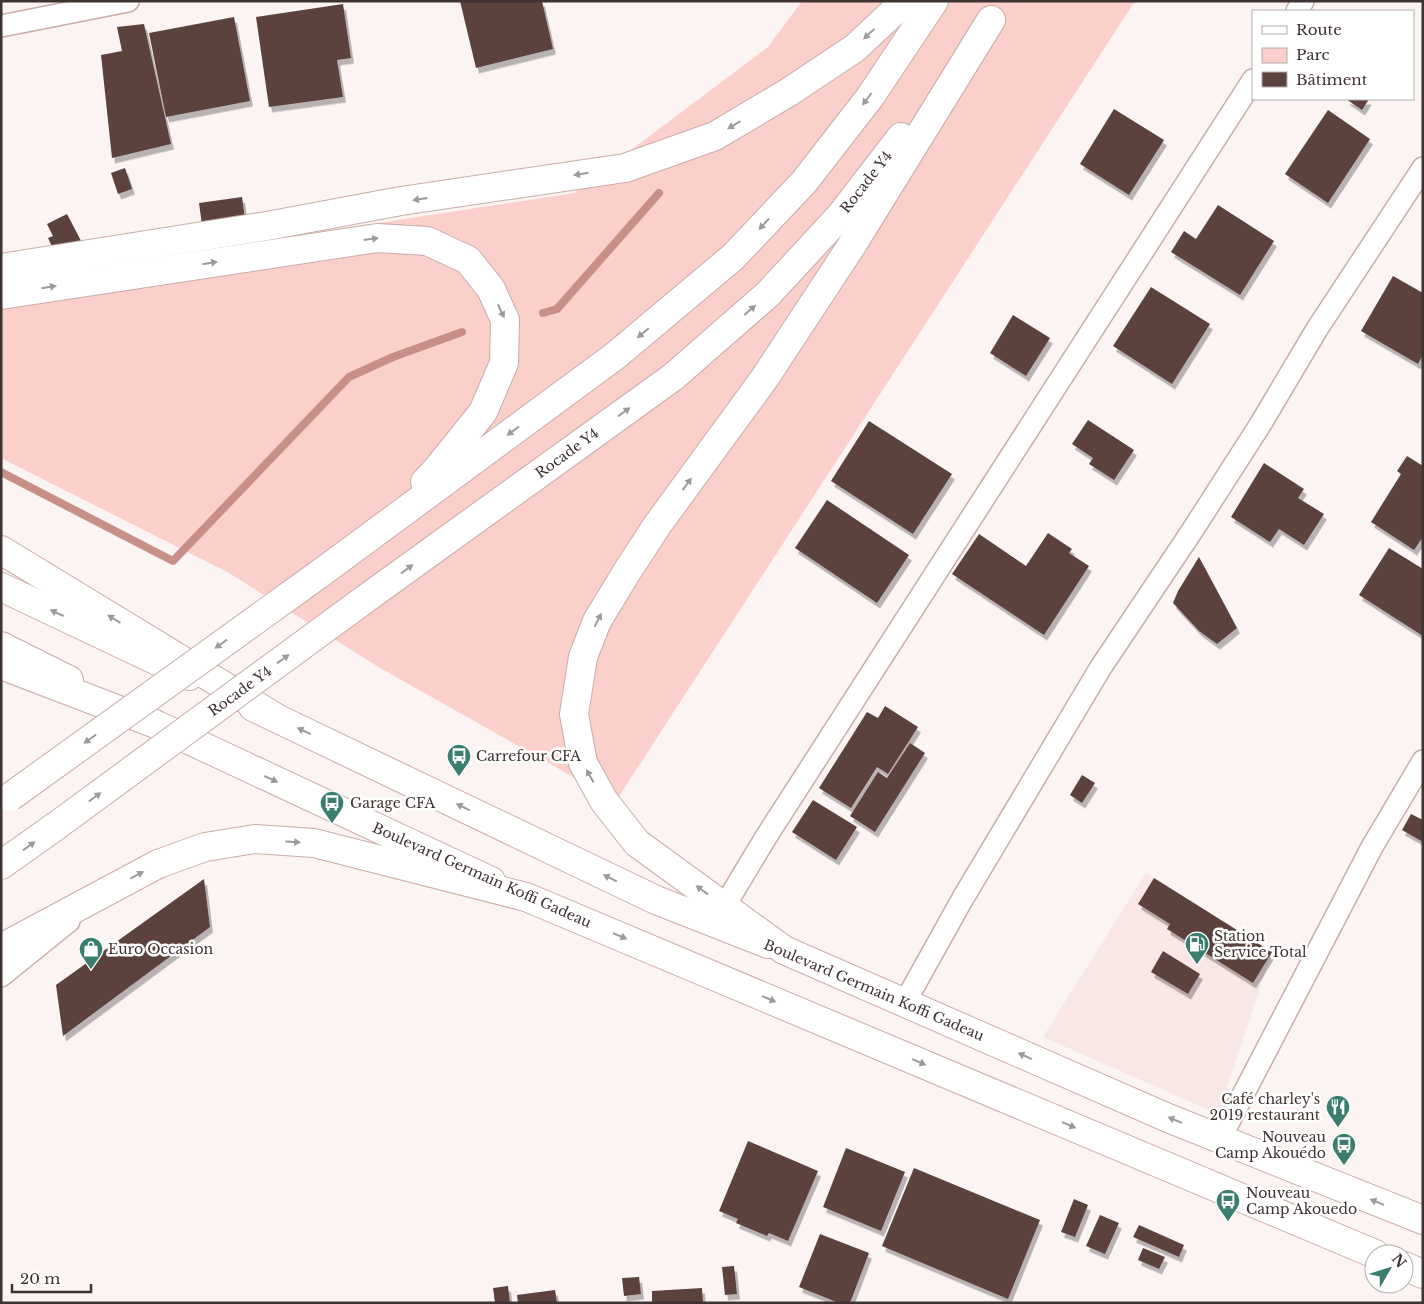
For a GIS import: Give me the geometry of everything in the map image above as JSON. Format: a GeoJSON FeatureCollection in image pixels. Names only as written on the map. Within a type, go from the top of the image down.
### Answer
{"type":"FeatureCollection","features":[{"type":"Feature","properties":{"kind":"main road"},"geometry":{"type":"LineString","coordinates":[[1,268],[268,226],[401,201],[624,168],[715,136],[788,92],[855,48],[905,1]]}},
{"type":"Feature","properties":{"kind":"main road"},"geometry":{"type":"LineString","coordinates":[[6,800],[318,575],[615,356],[733,257],[804,182],[870,97],[934,1]]}},
{"type":"Feature","properties":{"kind":"main road"},"geometry":{"type":"LineString","coordinates":[[719,915],[637,843],[604,801],[583,763],[574,714],[583,657],[597,621],[628,570],[658,524],[764,379],[849,250],[998,11]]}},
{"type":"Feature","properties":{"kind":"main road","name":"Rocade Y4"},"geometry":{"type":"LineString","coordinates":[[1,865],[673,377],[768,294],[841,215],[998,11]]}},
{"type":"Feature","properties":{"kind":"main road"},"geometry":{"type":"LineString","coordinates":[[1,295],[377,238],[427,241],[468,260],[491,289],[505,320],[504,363],[483,412],[438,468],[380,528]]}},
{"type":"Feature","properties":{"kind":"main road"},"geometry":{"type":"LineString","coordinates":[[1,550],[275,717]]}},
{"type":"Feature","properties":{"kind":"main road"},"geometry":{"type":"LineString","coordinates":[[1,587],[656,900],[719,915]]}},
{"type":"Feature","properties":{"kind":"main road"},"geometry":{"type":"LineString","coordinates":[[1,646],[153,723]]}},
{"type":"Feature","properties":{"kind":"main road"},"geometry":{"type":"LineString","coordinates":[[1,665],[153,723]]}},
{"type":"Feature","properties":{"kind":"main road","name":"Boulevard Germain Koffi Gadeau"},"geometry":{"type":"LineString","coordinates":[[153,723],[526,897],[1364,1249]]}},
{"type":"Feature","properties":{"kind":"main road"},"geometry":{"type":"LineString","coordinates":[[1,948],[158,864],[205,847],[255,839],[314,843],[526,897]]}},
{"type":"Feature","properties":{"kind":"main road","name":"Boulevard Germain Koffi Gadeau"},"geometry":{"type":"LineString","coordinates":[[719,915],[784,950],[1052,1068],[1220,1139],[1423,1220]]}},
{"type":"Feature","properties":{"kind":"street"},"geometry":{"type":"LineString","coordinates":[[1,26],[128,1]]}},
{"type":"Feature","properties":{"kind":"street"},"geometry":{"type":"LineString","coordinates":[[719,915],[771,828],[1252,82]]}},
{"type":"Feature","properties":{"kind":"street"},"geometry":{"type":"LineString","coordinates":[[905,1002],[963,898],[1101,667],[1198,523],[1260,425],[1317,329],[1423,168]]}},
{"type":"Feature","properties":{"kind":"street"},"geometry":{"type":"LineString","coordinates":[[1220,1139],[1372,847],[1423,762]]}},
{"type":"Feature","properties":{"kind":"street"},"geometry":{"type":"LineString","coordinates":[[1,976],[102,894]]}},
{"type":"Feature","properties":{"kind":"shaded area"},"geometry":{"type":"Polygon","coordinates":[[[1146,873],[1272,952],[1218,1114],[1043,1037],[1146,873]]]}},
{"type":"Feature","properties":{"kind":"green space"},"geometry":{"type":"Polygon","coordinates":[[[802,1],[1135,1],[616,801],[380,668],[229,573],[1,458],[1,281],[574,193],[768,47],[802,1]]]}},
{"type":"Feature","properties":{"kind":"building"},"geometry":{"type":"Polygon","coordinates":[[[460,1],[542,1],[553,49],[476,68],[460,1]]]}},
{"type":"Feature","properties":{"kind":"building"},"geometry":{"type":"Polygon","coordinates":[[[343,4],[351,58],[337,60],[343,97],[269,107],[256,17],[343,4]]]}},
{"type":"Feature","properties":{"kind":"building"},"geometry":{"type":"Polygon","coordinates":[[[234,17],[250,101],[166,117],[149,33],[234,17]]]}},
{"type":"Feature","properties":{"kind":"building"},"geometry":{"type":"Polygon","coordinates":[[[144,24],[171,144],[112,158],[101,55],[122,51],[117,27],[144,24]]]}},
{"type":"Feature","properties":{"kind":"building"},"geometry":{"type":"Polygon","coordinates":[[[1347,100],[1368,100],[1362,110],[1347,100]]]}},
{"type":"Feature","properties":{"kind":"building"},"geometry":{"type":"Polygon","coordinates":[[[1114,109],[1164,140],[1129,195],[1080,164],[1114,109]]]}},
{"type":"Feature","properties":{"kind":"building"},"geometry":{"type":"Polygon","coordinates":[[[1328,110],[1370,139],[1328,203],[1285,174],[1328,110]]]}},
{"type":"Feature","properties":{"kind":"building"},"geometry":{"type":"Polygon","coordinates":[[[125,168],[132,189],[118,194],[111,173],[125,168]]]}},
{"type":"Feature","properties":{"kind":"building"},"geometry":{"type":"Polygon","coordinates":[[[242,197],[245,219],[202,225],[199,203],[242,197]]]}},
{"type":"Feature","properties":{"kind":"building"},"geometry":{"type":"Polygon","coordinates":[[[1218,205],[1274,241],[1240,295],[1171,252],[1184,231],[1196,239],[1218,205]]]}},
{"type":"Feature","properties":{"kind":"building"},"geometry":{"type":"Polygon","coordinates":[[[67,214],[82,243],[56,255],[48,238],[53,236],[47,224],[67,214]]]}},
{"type":"Feature","properties":{"kind":"building"},"geometry":{"type":"Polygon","coordinates":[[[1393,276],[1423,293],[1423,355],[1418,364],[1361,331],[1393,276]]]}},
{"type":"Feature","properties":{"kind":"building"},"geometry":{"type":"Polygon","coordinates":[[[1151,287],[1210,324],[1172,384],[1113,346],[1151,287]]]}},
{"type":"Feature","properties":{"kind":"building"},"geometry":{"type":"Polygon","coordinates":[[[1013,315],[1050,338],[1026,376],[990,353],[1013,315]]]}},
{"type":"Feature","properties":{"kind":"building"},"geometry":{"type":"Polygon","coordinates":[[[1088,420],[1134,450],[1114,480],[1089,464],[1093,458],[1072,444],[1088,420]]]}},
{"type":"Feature","properties":{"kind":"building"},"geometry":{"type":"Polygon","coordinates":[[[869,421],[952,474],[913,534],[831,481],[869,421]]]}},
{"type":"Feature","properties":{"kind":"building"},"geometry":{"type":"Polygon","coordinates":[[[1407,456],[1423,466],[1423,537],[1414,550],[1371,522],[1401,474],[1397,471],[1407,456]]]}},
{"type":"Feature","properties":{"kind":"building"},"geometry":{"type":"Polygon","coordinates":[[[1264,463],[1304,489],[1298,498],[1324,514],[1304,545],[1279,529],[1270,542],[1231,517],[1264,463]]]}},
{"type":"Feature","properties":{"kind":"building"},"geometry":{"type":"Polygon","coordinates":[[[827,500],[909,555],[877,603],[795,548],[827,500]]]}},
{"type":"Feature","properties":{"kind":"building"},"geometry":{"type":"Polygon","coordinates":[[[1048,533],[1072,549],[1069,553],[1089,566],[1044,635],[952,574],[979,534],[1026,566],[1048,533]]]}},
{"type":"Feature","properties":{"kind":"building"},"geometry":{"type":"Polygon","coordinates":[[[1389,548],[1423,569],[1423,636],[1359,595],[1389,548]]]}},
{"type":"Feature","properties":{"kind":"building"},"geometry":{"type":"Polygon","coordinates":[[[1199,557],[1237,628],[1217,644],[1199,631],[1173,603],[1178,591],[1199,557]]]}},
{"type":"Feature","properties":{"kind":"building"},"geometry":{"type":"Polygon","coordinates":[[[885,706],[918,727],[888,774],[877,767],[851,808],[819,788],[867,712],[878,718],[885,706]]]}},
{"type":"Feature","properties":{"kind":"building"},"geometry":{"type":"Polygon","coordinates":[[[910,743],[925,753],[875,832],[850,816],[878,772],[887,778],[910,743]]]}},
{"type":"Feature","properties":{"kind":"building"},"geometry":{"type":"Polygon","coordinates":[[[1082,775],[1095,783],[1082,803],[1070,795],[1082,775]]]}},
{"type":"Feature","properties":{"kind":"building"},"geometry":{"type":"Polygon","coordinates":[[[813,800],[857,827],[836,860],[792,832],[813,800]]]}},
{"type":"Feature","properties":{"kind":"building"},"geometry":{"type":"Polygon","coordinates":[[[1411,814],[1423,820],[1423,842],[1402,830],[1411,814]]]}},
{"type":"Feature","properties":{"kind":"building"},"geometry":{"type":"Polygon","coordinates":[[[1154,878],[1272,952],[1253,983],[1167,929],[1170,924],[1138,904],[1154,878]]]}},
{"type":"Feature","properties":{"kind":"building"},"geometry":{"type":"Polygon","coordinates":[[[204,879],[210,927],[63,1036],[56,985],[204,879]]]}},
{"type":"Feature","properties":{"kind":"building"},"geometry":{"type":"Polygon","coordinates":[[[1163,951],[1200,974],[1188,994],[1151,972],[1163,951]]]}},
{"type":"Feature","properties":{"kind":"building"},"geometry":{"type":"Polygon","coordinates":[[[748,1141],[818,1171],[788,1241],[769,1233],[767,1236],[736,1223],[738,1219],[719,1211],[748,1141]]]}},
{"type":"Feature","properties":{"kind":"building"},"geometry":{"type":"Polygon","coordinates":[[[846,1148],[905,1172],[881,1231],[823,1207],[846,1148]]]}},
{"type":"Feature","properties":{"kind":"building"},"geometry":{"type":"Polygon","coordinates":[[[914,1168],[1040,1220],[1008,1299],[882,1246],[914,1168]]]}},
{"type":"Feature","properties":{"kind":"building"},"geometry":{"type":"Polygon","coordinates":[[[1074,1199],[1088,1205],[1075,1237],[1061,1232],[1074,1199]]]}},
{"type":"Feature","properties":{"kind":"building"},"geometry":{"type":"Polygon","coordinates":[[[1100,1215],[1119,1223],[1105,1254],[1086,1246],[1100,1215]]]}},
{"type":"Feature","properties":{"kind":"building"},"geometry":{"type":"Polygon","coordinates":[[[1139,1225],[1184,1245],[1179,1257],[1133,1237],[1139,1225]]]}},
{"type":"Feature","properties":{"kind":"building"},"geometry":{"type":"Polygon","coordinates":[[[820,1234],[869,1253],[850,1303],[839,1303],[799,1287],[820,1234]]]}},
{"type":"Feature","properties":{"kind":"building"},"geometry":{"type":"Polygon","coordinates":[[[1143,1248],[1165,1257],[1159,1269],[1138,1260],[1143,1248]]]}},
{"type":"Feature","properties":{"kind":"building"},"geometry":{"type":"Polygon","coordinates":[[[734,1266],[737,1294],[725,1295],[722,1267],[734,1266]]]}},
{"type":"Feature","properties":{"kind":"building"},"geometry":{"type":"Polygon","coordinates":[[[639,1277],[641,1294],[624,1296],[622,1278],[639,1277]]]}},
{"type":"Feature","properties":{"kind":"building"},"geometry":{"type":"Polygon","coordinates":[[[508,1286],[510,1303],[495,1303],[493,1288],[508,1286]]]}},
{"type":"Feature","properties":{"kind":"building"},"geometry":{"type":"Polygon","coordinates":[[[702,1288],[703,1303],[652,1303],[652,1291],[702,1288]]]}},
{"type":"Feature","properties":{"kind":"building"},"geometry":{"type":"Polygon","coordinates":[[[555,1290],[557,1303],[518,1303],[517,1295],[555,1290]]]}},
{"type":"Feature","properties":{"kind":"waterway"},"geometry":{"type":"LineString","coordinates":[[543,313],[557,309],[659,193]]}},
{"type":"Feature","properties":{"kind":"waterway"},"geometry":{"type":"LineString","coordinates":[[1,472],[173,561],[349,377],[393,357],[462,332]]}},
{"type":"Feature","properties":{"kind":"place","name":"Carrefour CFA"},"geometry":{"type":"Point","coordinates":[459,777]}},
{"type":"Feature","properties":{"kind":"place","name":"Garage CFA"},"geometry":{"type":"Point","coordinates":[332,824]}},
{"type":"Feature","properties":{"kind":"place","name":"Station Service Total"},"geometry":{"type":"Point","coordinates":[1197,965]}},
{"type":"Feature","properties":{"kind":"place","name":"Euro Occasion"},"geometry":{"type":"Point","coordinates":[91,970]}},
{"type":"Feature","properties":{"kind":"place","name":"Café charley's 2019 restaurant"},"geometry":{"type":"Point","coordinates":[1338,1128]}},
{"type":"Feature","properties":{"kind":"place","name":"Nouveau Camp Akouédo"},"geometry":{"type":"Point","coordinates":[1344,1166]}},
{"type":"Feature","properties":{"kind":"place","name":"Nouveau Camp Akouedo"},"geometry":{"type":"Point","coordinates":[1228,1222]}}]}
